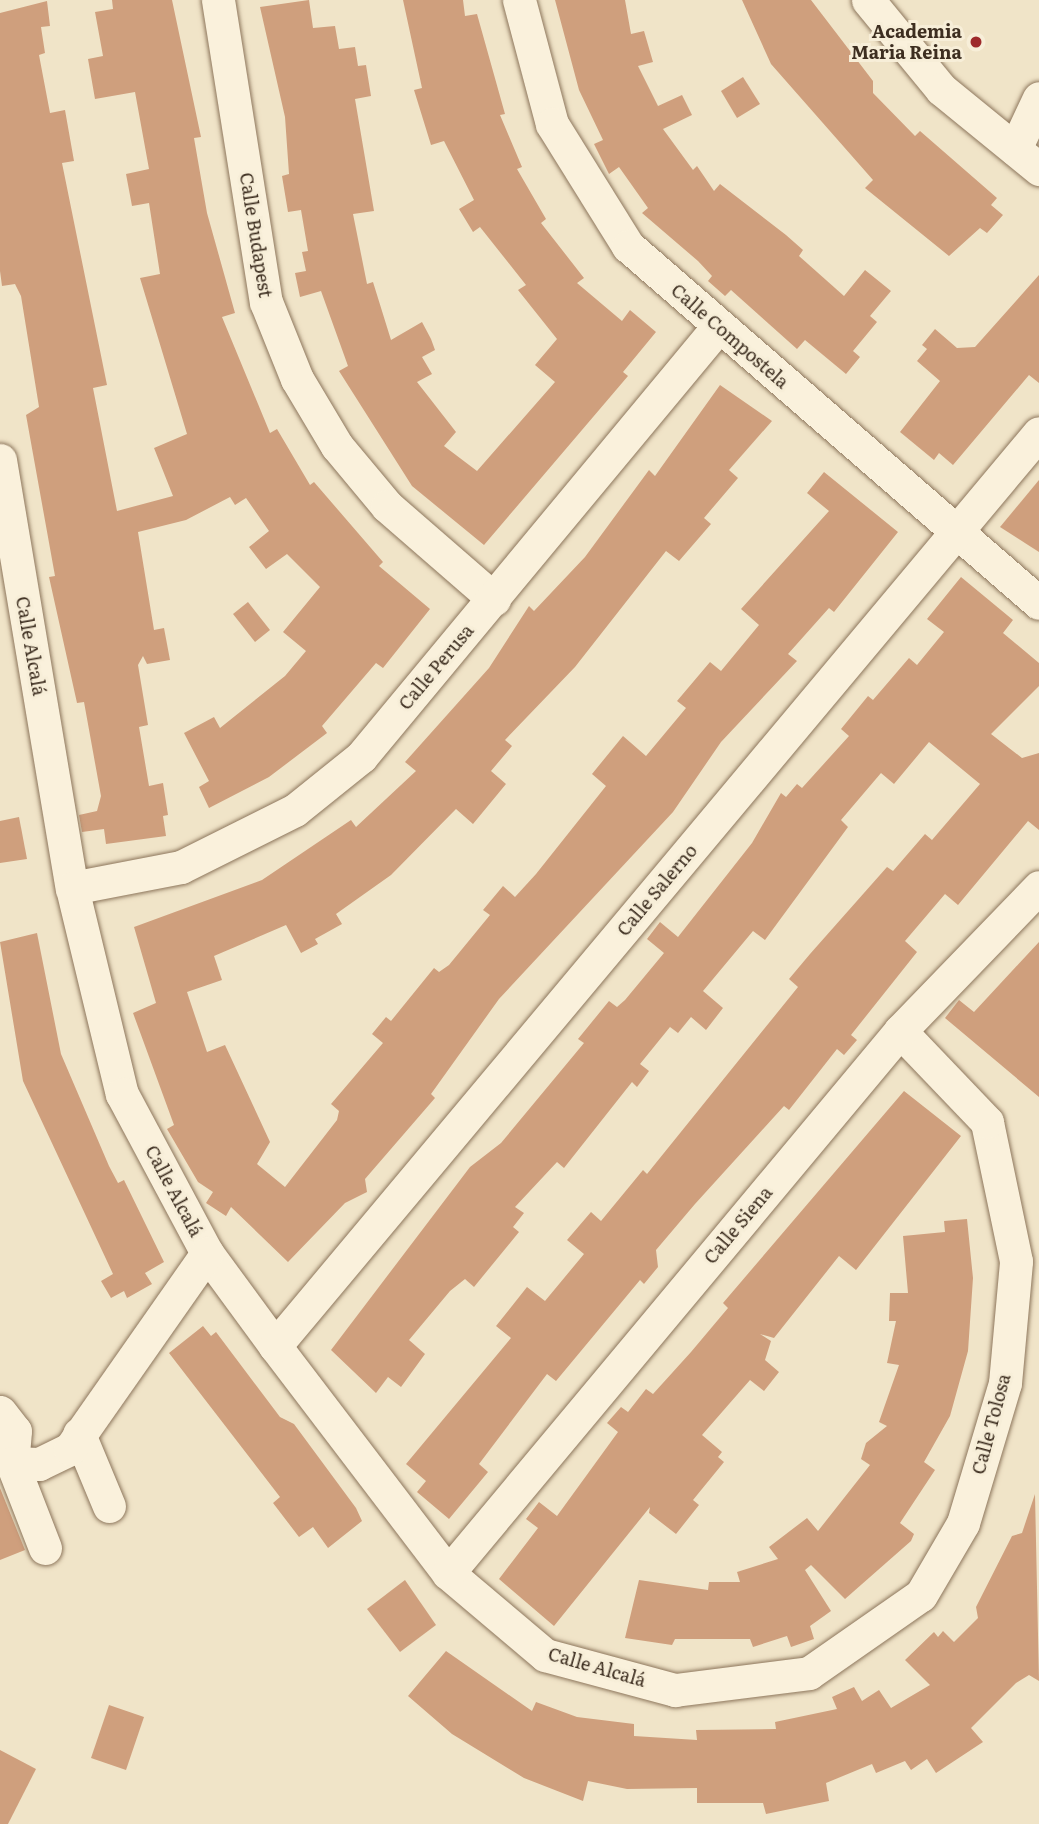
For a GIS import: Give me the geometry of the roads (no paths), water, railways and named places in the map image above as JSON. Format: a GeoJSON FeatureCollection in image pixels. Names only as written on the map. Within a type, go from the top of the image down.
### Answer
{"type":"FeatureCollection","features":[{"type":"Feature","properties":{"kind":"street","name":"Calle Budapest"},"geometry":{"type":"LineString","coordinates":[[218,0],[266,302],[297,379],[337,446],[387,506],[494,599]]}},
{"type":"Feature","properties":{"kind":"street","name":"Calle Compostela"},"geometry":{"type":"LineString","coordinates":[[519,0],[552,124],[628,246],[717,328],[959,529],[1039,603]]}},
{"type":"Feature","properties":{"kind":"street"},"geometry":{"type":"LineString","coordinates":[[868,0],[941,89],[1027,159],[1039,98]]}},
{"type":"Feature","properties":{"kind":"street","name":"Calle Perusa"},"geometry":{"type":"LineString","coordinates":[[72,888],[181,867],[295,810],[361,757],[717,328]]}},
{"type":"Feature","properties":{"kind":"street","name":"Calle Salerno"},"geometry":{"type":"LineString","coordinates":[[275,1346],[1039,433]]}},
{"type":"Feature","properties":{"kind":"street","name":"Calle Alcalá"},"geometry":{"type":"LineString","coordinates":[[0,460],[72,888],[122,1094],[207,1252],[448,1573],[545,1655],[675,1690],[699,1686]]}},
{"type":"Feature","properties":{"kind":"street","name":"Calle Siena"},"geometry":{"type":"LineString","coordinates":[[448,1573],[900,1031],[1039,887]]}},
{"type":"Feature","properties":{"kind":"street","name":"Calle Tolosa"},"geometry":{"type":"LineString","coordinates":[[699,1686],[808,1672],[921,1595],[963,1522],[1006,1384],[1016,1261],[987,1122],[900,1031]]}},
{"type":"Feature","properties":{"kind":"street"},"geometry":{"type":"LineString","coordinates":[[17,1462],[38,1464],[70,1449],[207,1252]]}},
{"type":"Feature","properties":{"kind":"street"},"geometry":{"type":"LineString","coordinates":[[0,1412],[15,1431],[17,1462],[45,1548]]}},
{"type":"Feature","properties":{"kind":"street"},"geometry":{"type":"LineString","coordinates":[[79,1434],[109,1506]]}},
{"type":"Feature","properties":{"kind":"place","name":"Academia Maria Reina"},"geometry":{"type":"Point","coordinates":[976,42]}}]}
